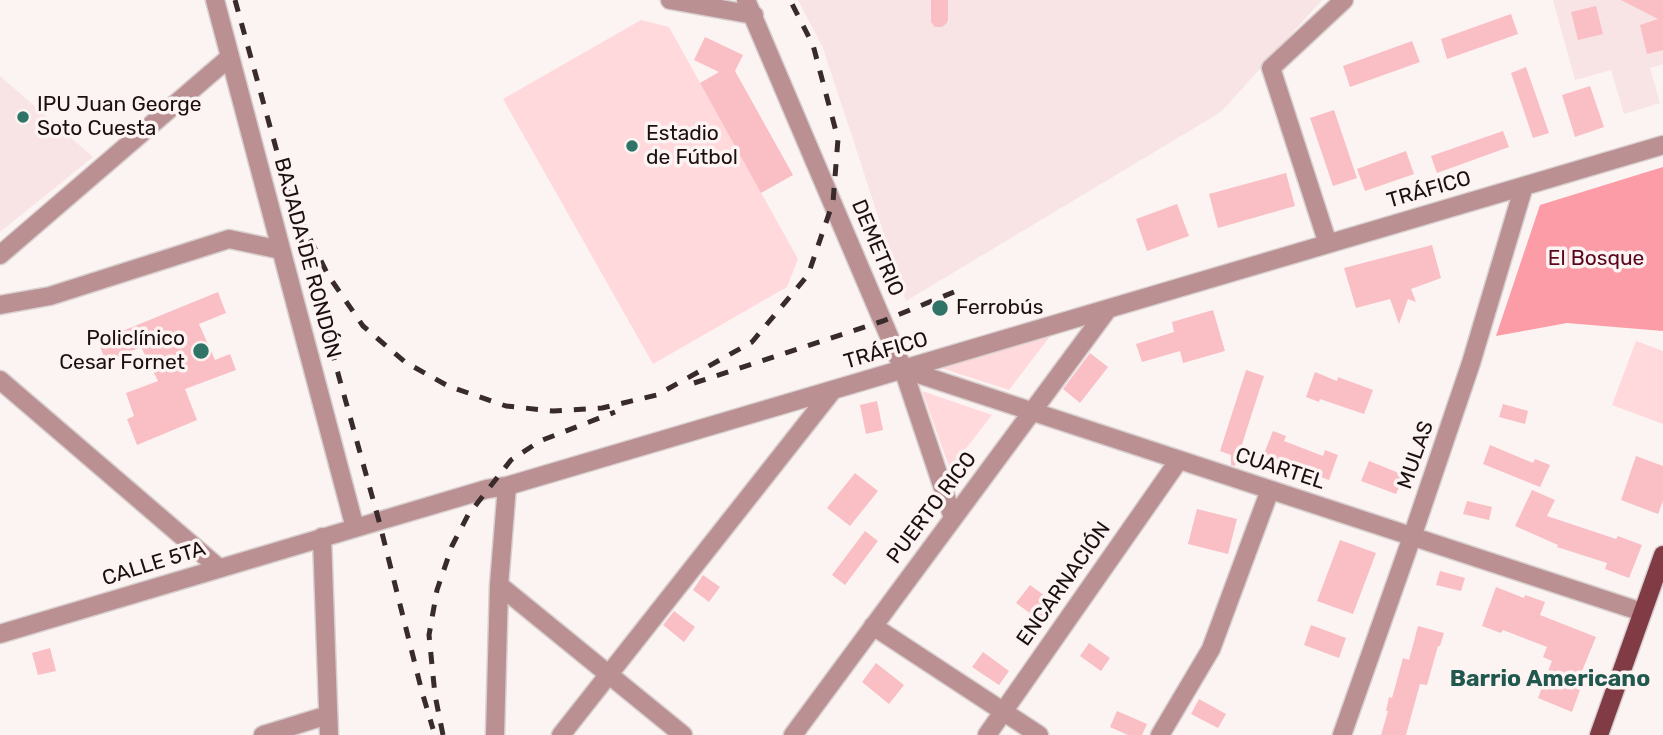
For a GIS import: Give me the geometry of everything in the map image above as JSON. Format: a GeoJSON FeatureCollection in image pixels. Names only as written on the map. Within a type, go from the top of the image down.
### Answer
{"type":"FeatureCollection","features":[{"type":"Feature","properties":{"kind":"main road"},"geometry":{"type":"LineString","coordinates":[[1599,735],[1663,555]]}},
{"type":"Feature","properties":{"kind":"street","name":"BAJADA DE RONDÓN"},"geometry":{"type":"LineString","coordinates":[[215,0],[355,528]]}},
{"type":"Feature","properties":{"kind":"street"},"geometry":{"type":"LineString","coordinates":[[670,0],[750,8]]}},
{"type":"Feature","properties":{"kind":"street"},"geometry":{"type":"LineString","coordinates":[[1328,244],[1271,68],[1344,0]]}},
{"type":"Feature","properties":{"kind":"street","name":"DEMETRIO"},"geometry":{"type":"LineString","coordinates":[[750,8],[903,369],[953,518]]}},
{"type":"Feature","properties":{"kind":"street"},"geometry":{"type":"LineString","coordinates":[[0,256],[230,57]]}},
{"type":"Feature","properties":{"kind":"street","name":"TRÁFICO"},"geometry":{"type":"LineString","coordinates":[[322,537],[487,489],[507,486],[1663,145]]}},
{"type":"Feature","properties":{"kind":"street","name":"MULAS"},"geometry":{"type":"LineString","coordinates":[[1342,735],[1471,363],[1524,186]]}},
{"type":"Feature","properties":{"kind":"street"},"geometry":{"type":"LineString","coordinates":[[0,305],[50,296],[229,239],[281,250]]}},
{"type":"Feature","properties":{"kind":"street","name":"PUERTO RICO"},"geometry":{"type":"LineString","coordinates":[[793,735],[1108,309]]}},
{"type":"Feature","properties":{"kind":"street","name":"CUARTEL"},"geometry":{"type":"LineString","coordinates":[[903,369],[1642,612]]}},
{"type":"Feature","properties":{"kind":"street"},"geometry":{"type":"LineString","coordinates":[[0,380],[219,568]]}},
{"type":"Feature","properties":{"kind":"street"},"geometry":{"type":"LineString","coordinates":[[561,735],[833,390]]}},
{"type":"Feature","properties":{"kind":"street","name":"ENCARNACIÓN"},"geometry":{"type":"LineString","coordinates":[[987,735],[1179,460]]}},
{"type":"Feature","properties":{"kind":"street"},"geometry":{"type":"LineString","coordinates":[[495,735],[499,585],[507,486]]}},
{"type":"Feature","properties":{"kind":"street"},"geometry":{"type":"LineString","coordinates":[[1160,735],[1211,649],[1270,490]]}},
{"type":"Feature","properties":{"kind":"street"},"geometry":{"type":"LineString","coordinates":[[322,537],[329,735]]}},
{"type":"Feature","properties":{"kind":"street","name":"CALLE 5TA"},"geometry":{"type":"LineString","coordinates":[[0,634],[322,537]]}},
{"type":"Feature","properties":{"kind":"street"},"geometry":{"type":"LineString","coordinates":[[499,585],[683,735]]}},
{"type":"Feature","properties":{"kind":"street"},"geometry":{"type":"LineString","coordinates":[[873,626],[1039,735]]}},
{"type":"Feature","properties":{"kind":"street"},"geometry":{"type":"LineString","coordinates":[[263,735],[328,715]]}},
{"type":"Feature","properties":{"kind":"shaded area"},"geometry":{"type":"Polygon","coordinates":[[[798,0],[1322,0],[1221,112],[906,301],[823,48],[798,0]]]}},
{"type":"Feature","properties":{"kind":"shaded area"},"geometry":{"type":"Polygon","coordinates":[[[1553,0],[1663,0],[1663,64],[1650,68],[1660,103],[1624,114],[1611,70],[1575,80],[1553,0]]]}},
{"type":"Feature","properties":{"kind":"shaded area","name":"Estadio de Fútbol"},"geometry":{"type":"Polygon","coordinates":[[[641,20],[669,27],[798,259],[787,287],[653,364],[503,99],[641,20]]]}},
{"type":"Feature","properties":{"kind":"shaded area","name":"IPU Juan George Soto Cuesta"},"geometry":{"type":"Polygon","coordinates":[[[0,76],[93,157],[0,232],[0,76]]]}},
{"type":"Feature","properties":{"kind":"shaded area"},"geometry":{"type":"Polygon","coordinates":[[[1051,335],[1009,390],[941,368],[1051,335]]]}},
{"type":"Feature","properties":{"kind":"shaded area"},"geometry":{"type":"Polygon","coordinates":[[[1636,341],[1663,351],[1663,424],[1612,405],[1636,341]]]}},
{"type":"Feature","properties":{"kind":"shaded area"},"geometry":{"type":"Polygon","coordinates":[[[922,391],[992,415],[950,469],[922,391]]]}},
{"type":"Feature","properties":{"kind":"green space","name":"El Bosque"},"geometry":{"type":"Polygon","coordinates":[[[1663,167],[1663,331],[1567,323],[1496,336],[1540,205],[1663,167]]]}},
{"type":"Feature","properties":{"kind":"building"},"geometry":{"type":"Polygon","coordinates":[[[931,0],[948,0],[948,20],[942,27],[935,27],[931,22],[931,0]]]}},
{"type":"Feature","properties":{"kind":"building"},"geometry":{"type":"Polygon","coordinates":[[[1621,0],[1663,0],[1663,50],[1647,54],[1640,25],[1658,19],[1621,0]]]}},
{"type":"Feature","properties":{"kind":"building"},"geometry":{"type":"Polygon","coordinates":[[[1596,6],[1603,34],[1578,40],[1571,12],[1596,6]]]}},
{"type":"Feature","properties":{"kind":"building"},"geometry":{"type":"Polygon","coordinates":[[[1511,14],[1518,34],[1447,59],[1441,39],[1511,14]]]}},
{"type":"Feature","properties":{"kind":"building"},"geometry":{"type":"Polygon","coordinates":[[[705,37],[743,55],[735,71],[793,175],[761,193],[700,83],[719,72],[694,60],[705,37]]]}},
{"type":"Feature","properties":{"kind":"building"},"geometry":{"type":"Polygon","coordinates":[[[1412,41],[1420,62],[1350,87],[1343,66],[1412,41]]]}},
{"type":"Feature","properties":{"kind":"building"},"geometry":{"type":"Polygon","coordinates":[[[1526,67],[1549,133],[1533,138],[1511,73],[1526,67]]]}},
{"type":"Feature","properties":{"kind":"building"},"geometry":{"type":"Polygon","coordinates":[[[1590,86],[1604,127],[1575,137],[1562,95],[1590,86]]]}},
{"type":"Feature","properties":{"kind":"building"},"geometry":{"type":"Polygon","coordinates":[[[1334,110],[1357,178],[1333,186],[1310,118],[1334,110]]]}},
{"type":"Feature","properties":{"kind":"building"},"geometry":{"type":"Polygon","coordinates":[[[1503,131],[1509,147],[1437,173],[1431,156],[1503,131]]]}},
{"type":"Feature","properties":{"kind":"building"},"geometry":{"type":"Polygon","coordinates":[[[1406,151],[1414,174],[1365,191],[1357,169],[1406,151]]]}},
{"type":"Feature","properties":{"kind":"building"},"geometry":{"type":"Polygon","coordinates":[[[1286,173],[1295,206],[1218,228],[1209,194],[1286,173]]]}},
{"type":"Feature","properties":{"kind":"building"},"geometry":{"type":"Polygon","coordinates":[[[1177,204],[1189,236],[1147,251],[1136,219],[1177,204]]]}},
{"type":"Feature","properties":{"kind":"building"},"geometry":{"type":"Polygon","coordinates":[[[1432,245],[1441,278],[1411,289],[1416,302],[1408,299],[1399,324],[1390,299],[1356,308],[1344,268],[1432,245]]]}},
{"type":"Feature","properties":{"kind":"building"},"geometry":{"type":"Polygon","coordinates":[[[218,292],[226,313],[199,324],[215,360],[230,354],[236,370],[185,389],[197,420],[137,445],[127,419],[134,416],[126,393],[158,381],[141,347],[106,362],[98,341],[218,292]]]}},
{"type":"Feature","properties":{"kind":"building"},"geometry":{"type":"Polygon","coordinates":[[[1213,310],[1225,351],[1183,363],[1180,351],[1142,362],[1136,344],[1174,332],[1172,322],[1213,310]]]}},
{"type":"Feature","properties":{"kind":"building"},"geometry":{"type":"Polygon","coordinates":[[[1090,353],[1108,367],[1080,403],[1063,389],[1090,353]]]}},
{"type":"Feature","properties":{"kind":"building"},"geometry":{"type":"Polygon","coordinates":[[[1246,370],[1264,376],[1235,466],[1231,465],[1231,455],[1220,451],[1246,370]]]}},
{"type":"Feature","properties":{"kind":"building"},"geometry":{"type":"Polygon","coordinates":[[[1315,372],[1373,390],[1364,414],[1306,397],[1315,372]]]}},
{"type":"Feature","properties":{"kind":"building"},"geometry":{"type":"Polygon","coordinates":[[[877,401],[883,430],[866,434],[860,405],[877,401]]]}},
{"type":"Feature","properties":{"kind":"building"},"geometry":{"type":"Polygon","coordinates":[[[1503,404],[1528,411],[1525,424],[1499,417],[1503,404]]]}},
{"type":"Feature","properties":{"kind":"building"},"geometry":{"type":"Polygon","coordinates":[[[1273,431],[1286,436],[1284,441],[1323,456],[1325,450],[1338,455],[1329,480],[1308,472],[1306,478],[1293,473],[1294,468],[1263,456],[1273,431]]]}},
{"type":"Feature","properties":{"kind":"building"},"geometry":{"type":"Polygon","coordinates":[[[1490,445],[1533,463],[1535,459],[1550,465],[1540,487],[1483,464],[1490,445]]]}},
{"type":"Feature","properties":{"kind":"building"},"geometry":{"type":"Polygon","coordinates":[[[1636,456],[1663,466],[1663,501],[1658,514],[1621,500],[1636,456]]]}},
{"type":"Feature","properties":{"kind":"building"},"geometry":{"type":"Polygon","coordinates":[[[1369,461],[1404,475],[1396,494],[1361,481],[1369,461]]]}},
{"type":"Feature","properties":{"kind":"building"},"geometry":{"type":"Polygon","coordinates":[[[855,473],[878,491],[850,526],[827,508],[855,473]]]}},
{"type":"Feature","properties":{"kind":"building"},"geometry":{"type":"Polygon","coordinates":[[[1532,490],[1555,500],[1547,516],[1642,545],[1629,578],[1605,569],[1607,563],[1557,547],[1558,545],[1515,526],[1532,490]]]}},
{"type":"Feature","properties":{"kind":"building"},"geometry":{"type":"Polygon","coordinates":[[[1467,501],[1492,507],[1489,520],[1463,514],[1467,501]]]}},
{"type":"Feature","properties":{"kind":"building"},"geometry":{"type":"Polygon","coordinates":[[[1197,509],[1237,519],[1228,554],[1188,544],[1197,509]]]}},
{"type":"Feature","properties":{"kind":"building"},"geometry":{"type":"Polygon","coordinates":[[[865,531],[878,541],[845,585],[832,575],[865,531]]]}},
{"type":"Feature","properties":{"kind":"building"},"geometry":{"type":"Polygon","coordinates":[[[1340,540],[1376,553],[1353,614],[1317,601],[1340,540]]]}},
{"type":"Feature","properties":{"kind":"building"},"geometry":{"type":"Polygon","coordinates":[[[1440,571],[1465,578],[1461,591],[1436,585],[1440,571]]]}},
{"type":"Feature","properties":{"kind":"building"},"geometry":{"type":"Polygon","coordinates":[[[703,575],[720,587],[709,602],[693,590],[703,575]]]}},
{"type":"Feature","properties":{"kind":"building"},"geometry":{"type":"Polygon","coordinates":[[[1030,585],[1056,604],[1042,622],[1016,603],[1030,585]]]}},
{"type":"Feature","properties":{"kind":"building"},"geometry":{"type":"Polygon","coordinates":[[[1496,587],[1524,598],[1525,595],[1545,602],[1540,615],[1596,637],[1575,688],[1580,690],[1572,712],[1538,698],[1552,661],[1543,657],[1547,647],[1503,630],[1501,633],[1482,626],[1496,587]]]}},
{"type":"Feature","properties":{"kind":"building"},"geometry":{"type":"Polygon","coordinates":[[[674,611],[695,627],[684,642],[663,625],[674,611]]]}},
{"type":"Feature","properties":{"kind":"building"},"geometry":{"type":"Polygon","coordinates":[[[1311,625],[1346,638],[1339,658],[1304,645],[1311,625]]]}},
{"type":"Feature","properties":{"kind":"building"},"geometry":{"type":"Polygon","coordinates":[[[1418,626],[1444,633],[1427,685],[1420,684],[1406,735],[1381,735],[1389,697],[1392,698],[1403,658],[1409,660],[1418,626]]]}},
{"type":"Feature","properties":{"kind":"building"},"geometry":{"type":"Polygon","coordinates":[[[1089,643],[1110,658],[1101,671],[1080,656],[1089,643]]]}},
{"type":"Feature","properties":{"kind":"building"},"geometry":{"type":"Polygon","coordinates":[[[50,648],[56,671],[38,675],[32,653],[50,648]]]}},
{"type":"Feature","properties":{"kind":"building"},"geometry":{"type":"Polygon","coordinates":[[[983,652],[1009,671],[999,685],[972,667],[983,652]]]}},
{"type":"Feature","properties":{"kind":"building"},"geometry":{"type":"Polygon","coordinates":[[[876,663],[904,685],[889,704],[862,682],[876,663]]]}},
{"type":"Feature","properties":{"kind":"building"},"geometry":{"type":"Polygon","coordinates":[[[1199,699],[1226,714],[1218,728],[1191,714],[1199,699]]]}},
{"type":"Feature","properties":{"kind":"building"},"geometry":{"type":"Polygon","coordinates":[[[1117,711],[1147,724],[1142,735],[1128,735],[1110,727],[1117,711]]]}},
{"type":"Feature","properties":{"kind":"railway"},"geometry":{"type":"LineString","coordinates":[[235,0],[292,206]]}},
{"type":"Feature","properties":{"kind":"railway"},"geometry":{"type":"LineString","coordinates":[[289,196],[328,275],[363,326],[405,362],[448,386],[506,406],[553,411],[602,408],[657,395],[752,342],[808,275],[833,202],[838,139],[813,45],[790,0]]}},
{"type":"Feature","properties":{"kind":"railway"},"geometry":{"type":"LineString","coordinates":[[299,233],[379,521],[433,729]]}},
{"type":"Feature","properties":{"kind":"railway"},"geometry":{"type":"LineString","coordinates":[[694,383],[883,321],[954,292]]}},
{"type":"Feature","properties":{"kind":"railway"},"geometry":{"type":"LineString","coordinates":[[443,735],[435,695],[429,635],[437,590],[452,546],[468,515],[511,460],[540,441],[615,412]]}},
{"type":"Feature","properties":{"kind":"place","name":"IPU Juan George Soto Cuesta"},"geometry":{"type":"Point","coordinates":[23,117]}},
{"type":"Feature","properties":{"kind":"place","name":"Estadio de Fútbol"},"geometry":{"type":"Point","coordinates":[632,146]}},
{"type":"Feature","properties":{"kind":"place","name":"Ferrobús"},"geometry":{"type":"Point","coordinates":[940,308]}},
{"type":"Feature","properties":{"kind":"place","name":"Policlínico Cesar Fornet"},"geometry":{"type":"Point","coordinates":[201,351]}},
{"type":"Feature","properties":{"kind":"district","name":"Barrio Americano"},"geometry":{"type":"Point","coordinates":[1550,679]}}]}
